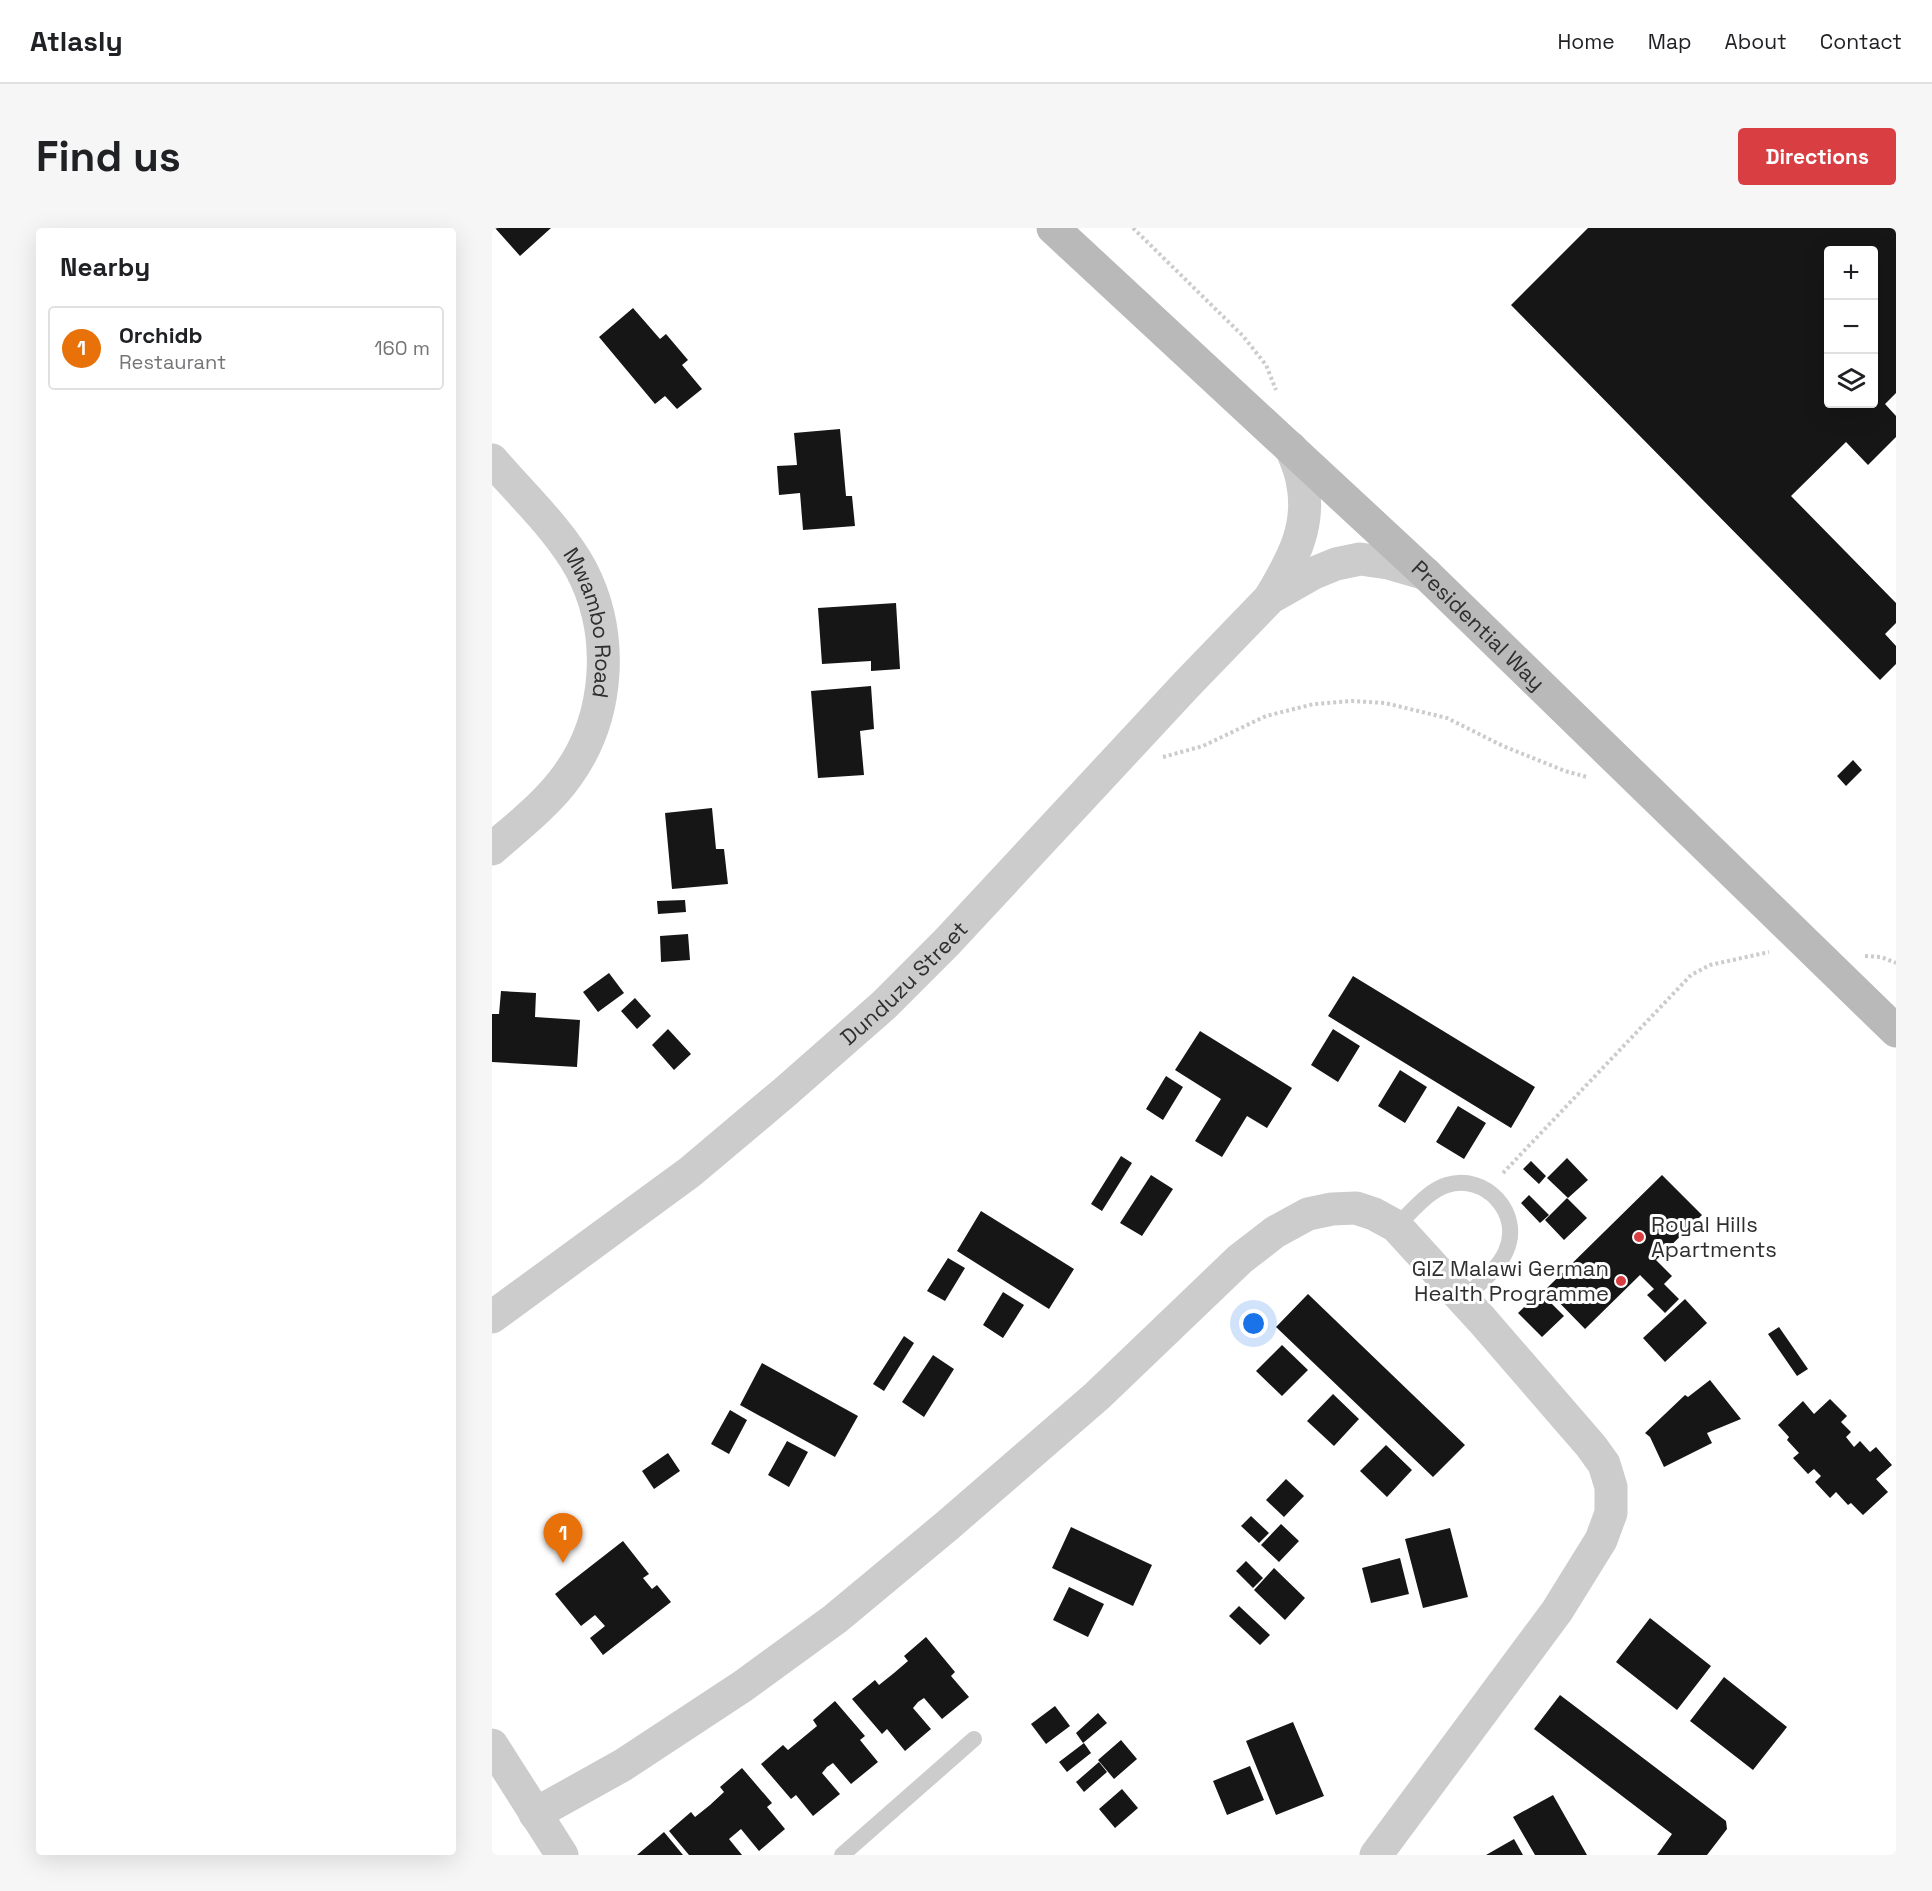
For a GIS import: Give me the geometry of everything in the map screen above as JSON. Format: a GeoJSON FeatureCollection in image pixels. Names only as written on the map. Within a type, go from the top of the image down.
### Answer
{"type":"FeatureCollection","features":[{"type":"Feature","properties":{"kind":"main road","name":"Presidential Way"},"geometry":{"type":"LineString","coordinates":[[1053,228],[1426,574],[1896,1031]]}},
{"type":"Feature","properties":{"kind":"street","name":"Dunduzu Street"},"geometry":{"type":"LineString","coordinates":[[492,1317],[690,1172],[876,1012],[947,942],[1270,598],[1294,555],[1304,510],[1302,480],[1291,448]]}},
{"type":"Feature","properties":{"kind":"street","name":"Mwambo Road"},"geometry":{"type":"LineString","coordinates":[[492,460],[557,534],[580,569],[596,605],[602,633],[603,667],[601,694],[588,741],[567,777],[526,820],[492,849]]}},
{"type":"Feature","properties":{"kind":"street","name":"Dunduzu Street"},"geometry":{"type":"LineString","coordinates":[[1270,598],[1314,573],[1336,564],[1360,560],[1388,563],[1426,574]]}},
{"type":"Feature","properties":{"kind":"street"},"geometry":{"type":"LineString","coordinates":[[535,1814],[623,1765],[742,1686],[835,1619],[1097,1396],[1240,1259],[1275,1232],[1308,1214],[1332,1209],[1356,1208],[1374,1214],[1396,1226],[1463,1299],[1592,1446],[1604,1464],[1611,1487],[1611,1513],[1601,1540],[1557,1611],[1376,1855]]}},
{"type":"Feature","properties":{"kind":"street"},"geometry":{"type":"LineString","coordinates":[[492,1745],[562,1855]]}},
{"type":"Feature","properties":{"kind":"lane"},"geometry":{"type":"LineString","coordinates":[[1396,1226],[1429,1195],[1445,1186],[1464,1182],[1482,1187],[1497,1198],[1507,1214],[1510,1232],[1506,1251],[1463,1299]]}},
{"type":"Feature","properties":{"kind":"lane"},"geometry":{"type":"LineString","coordinates":[[842,1855],[974,1739]]}},
{"type":"Feature","properties":{"kind":"path"},"geometry":{"type":"LineString","coordinates":[[1118,758],[1170,756],[1203,746],[1266,716],[1314,704],[1352,701],[1385,703],[1447,718],[1503,746],[1565,771],[1595,780]]}},
{"type":"Feature","properties":{"kind":"path"},"geometry":{"type":"LineString","coordinates":[[1482,1187],[1503,1174],[1691,975],[1710,965],[1772,951]]}},
{"type":"Feature","properties":{"kind":"building"},"geometry":{"type":"Polygon","coordinates":[[[495,228],[551,228],[520,256],[495,228]]]}},
{"type":"Feature","properties":{"kind":"building"},"geometry":{"type":"Polygon","coordinates":[[[1588,228],[1896,228],[1896,393],[1885,404],[1896,416],[1896,437],[1868,465],[1846,442],[1791,496],[1896,603],[1896,623],[1885,634],[1896,646],[1896,664],[1880,680],[1511,305],[1588,228]]]}},
{"type":"Feature","properties":{"kind":"building"},"geometry":{"type":"Polygon","coordinates":[[[633,308],[660,339],[666,334],[688,360],[682,365],[702,389],[677,409],[665,396],[655,404],[599,337],[633,308]]]}},
{"type":"Feature","properties":{"kind":"building"},"geometry":{"type":"Polygon","coordinates":[[[840,429],[846,496],[852,496],[855,526],[803,530],[800,493],[779,495],[777,466],[797,465],[794,433],[840,429]]]}},
{"type":"Feature","properties":{"kind":"building"},"geometry":{"type":"Polygon","coordinates":[[[896,603],[900,669],[871,671],[871,661],[822,664],[818,608],[896,603]]]}},
{"type":"Feature","properties":{"kind":"building"},"geometry":{"type":"Polygon","coordinates":[[[871,686],[874,729],[860,731],[864,775],[818,778],[811,691],[871,686]]]}},
{"type":"Feature","properties":{"kind":"building"},"geometry":{"type":"Polygon","coordinates":[[[1853,760],[1862,770],[1846,786],[1837,776],[1853,760]]]}},
{"type":"Feature","properties":{"kind":"building"},"geometry":{"type":"Polygon","coordinates":[[[712,808],[716,849],[724,849],[728,884],[672,889],[665,813],[712,808]]]}},
{"type":"Feature","properties":{"kind":"building"},"geometry":{"type":"Polygon","coordinates":[[[685,900],[686,912],[658,914],[657,901],[685,900]]]}},
{"type":"Feature","properties":{"kind":"building"},"geometry":{"type":"Polygon","coordinates":[[[688,934],[690,960],[661,962],[660,936],[688,934]]]}},
{"type":"Feature","properties":{"kind":"building"},"geometry":{"type":"Polygon","coordinates":[[[609,973],[624,993],[598,1012],[583,992],[609,973]]]}},
{"type":"Feature","properties":{"kind":"building"},"geometry":{"type":"Polygon","coordinates":[[[1353,976],[1535,1087],[1511,1128],[1328,1016],[1353,976]]]}},
{"type":"Feature","properties":{"kind":"building"},"geometry":{"type":"Polygon","coordinates":[[[501,991],[536,993],[535,1017],[580,1020],[577,1067],[492,1062],[492,1014],[499,1014],[501,991]]]}},
{"type":"Feature","properties":{"kind":"building"},"geometry":{"type":"Polygon","coordinates":[[[635,998],[651,1016],[637,1029],[621,1011],[635,998]]]}},
{"type":"Feature","properties":{"kind":"building"},"geometry":{"type":"Polygon","coordinates":[[[668,1029],[691,1054],[674,1070],[652,1045],[668,1029]]]}},
{"type":"Feature","properties":{"kind":"building"},"geometry":{"type":"Polygon","coordinates":[[[1333,1029],[1360,1046],[1338,1082],[1311,1065],[1333,1029]]]}},
{"type":"Feature","properties":{"kind":"building"},"geometry":{"type":"Polygon","coordinates":[[[1200,1031],[1292,1088],[1267,1128],[1247,1116],[1222,1157],[1195,1141],[1221,1099],[1175,1070],[1200,1031]]]}},
{"type":"Feature","properties":{"kind":"building"},"geometry":{"type":"Polygon","coordinates":[[[1400,1070],[1427,1087],[1405,1123],[1378,1106],[1400,1070]]]}},
{"type":"Feature","properties":{"kind":"building"},"geometry":{"type":"Polygon","coordinates":[[[1166,1076],[1183,1087],[1163,1120],[1146,1109],[1166,1076]]]}},
{"type":"Feature","properties":{"kind":"building"},"geometry":{"type":"Polygon","coordinates":[[[1458,1106],[1486,1123],[1464,1159],[1436,1142],[1458,1106]]]}},
{"type":"Feature","properties":{"kind":"building"},"geometry":{"type":"Polygon","coordinates":[[[1121,1156],[1132,1163],[1102,1211],[1091,1204],[1121,1156]]]}},
{"type":"Feature","properties":{"kind":"building"},"geometry":{"type":"Polygon","coordinates":[[[1567,1158],[1588,1180],[1568,1198],[1547,1178],[1567,1158]]]}},
{"type":"Feature","properties":{"kind":"building"},"geometry":{"type":"Polygon","coordinates":[[[1531,1161],[1546,1176],[1539,1184],[1523,1169],[1531,1161]]]}},
{"type":"Feature","properties":{"kind":"building"},"geometry":{"type":"Polygon","coordinates":[[[1151,1175],[1173,1189],[1142,1236],[1120,1223],[1151,1175]]]}},
{"type":"Feature","properties":{"kind":"building","name":"Royal Hills Apartments"},"geometry":{"type":"Polygon","coordinates":[[[1662,1175],[1702,1215],[1656,1260],[1672,1276],[1664,1284],[1679,1299],[1665,1313],[1647,1295],[1654,1289],[1640,1275],[1585,1329],[1546,1289],[1662,1175]]]}},
{"type":"Feature","properties":{"kind":"building"},"geometry":{"type":"Polygon","coordinates":[[[1529,1195],[1549,1215],[1540,1223],[1521,1203],[1529,1195]]]}},
{"type":"Feature","properties":{"kind":"building"},"geometry":{"type":"Polygon","coordinates":[[[1567,1198],[1587,1218],[1564,1240],[1545,1220],[1567,1198]]]}},
{"type":"Feature","properties":{"kind":"building"},"geometry":{"type":"Polygon","coordinates":[[[981,1211],[1074,1269],[1049,1309],[957,1251],[981,1211]]]}},
{"type":"Feature","properties":{"kind":"building"},"geometry":{"type":"Polygon","coordinates":[[[948,1258],[965,1268],[945,1301],[927,1291],[948,1258]]]}},
{"type":"Feature","properties":{"kind":"building"},"geometry":{"type":"Polygon","coordinates":[[[1003,1292],[1024,1305],[1003,1338],[983,1325],[1003,1292]]]}},
{"type":"Feature","properties":{"kind":"building"},"geometry":{"type":"Polygon","coordinates":[[[1540,1292],[1564,1316],[1542,1337],[1518,1313],[1540,1292]]]}},
{"type":"Feature","properties":{"kind":"building"},"geometry":{"type":"Polygon","coordinates":[[[1308,1294],[1465,1445],[1433,1477],[1276,1327],[1308,1294]]]}},
{"type":"Feature","properties":{"kind":"building"},"geometry":{"type":"Polygon","coordinates":[[[1685,1299],[1707,1323],[1665,1362],[1643,1338],[1685,1299]]]}},
{"type":"Feature","properties":{"kind":"building"},"geometry":{"type":"Polygon","coordinates":[[[1779,1327],[1808,1369],[1797,1376],[1768,1334],[1779,1327]]]}},
{"type":"Feature","properties":{"kind":"building"},"geometry":{"type":"Polygon","coordinates":[[[904,1336],[914,1343],[884,1391],[873,1384],[904,1336]]]}},
{"type":"Feature","properties":{"kind":"building"},"geometry":{"type":"Polygon","coordinates":[[[1282,1345],[1308,1370],[1282,1396],[1256,1371],[1282,1345]]]}},
{"type":"Feature","properties":{"kind":"building"},"geometry":{"type":"Polygon","coordinates":[[[933,1355],[954,1369],[924,1417],[902,1402],[933,1355]]]}},
{"type":"Feature","properties":{"kind":"building"},"geometry":{"type":"Polygon","coordinates":[[[762,1363],[858,1416],[835,1457],[740,1405],[762,1363]]]}},
{"type":"Feature","properties":{"kind":"building"},"geometry":{"type":"Polygon","coordinates":[[[1710,1380],[1741,1419],[1707,1433],[1712,1443],[1664,1467],[1650,1437],[1645,1433],[1685,1395],[1688,1397],[1710,1380]]]}},
{"type":"Feature","properties":{"kind":"building"},"geometry":{"type":"Polygon","coordinates":[[[1333,1394],[1359,1419],[1334,1446],[1307,1421],[1333,1394]]]}},
{"type":"Feature","properties":{"kind":"building"},"geometry":{"type":"Polygon","coordinates":[[[1830,1399],[1847,1416],[1841,1422],[1851,1432],[1846,1437],[1854,1447],[1860,1441],[1870,1452],[1876,1447],[1892,1465],[1876,1479],[1888,1492],[1863,1515],[1851,1503],[1848,1505],[1836,1492],[1830,1498],[1815,1482],[1821,1476],[1814,1469],[1808,1474],[1793,1458],[1799,1453],[1787,1440],[1789,1437],[1778,1425],[1803,1401],[1814,1414],[1830,1399]]]}},
{"type":"Feature","properties":{"kind":"building"},"geometry":{"type":"Polygon","coordinates":[[[730,1410],[747,1420],[729,1454],[711,1444],[730,1410]]]}},
{"type":"Feature","properties":{"kind":"building"},"geometry":{"type":"Polygon","coordinates":[[[787,1441],[808,1452],[789,1487],[768,1475],[787,1441]]]}},
{"type":"Feature","properties":{"kind":"building"},"geometry":{"type":"Polygon","coordinates":[[[1386,1445],[1412,1470],[1387,1497],[1360,1471],[1386,1445]]]}},
{"type":"Feature","properties":{"kind":"building"},"geometry":{"type":"Polygon","coordinates":[[[668,1453],[680,1471],[654,1489],[642,1471],[668,1453]]]}},
{"type":"Feature","properties":{"kind":"building"},"geometry":{"type":"Polygon","coordinates":[[[1286,1479],[1304,1496],[1284,1517],[1266,1500],[1286,1479]]]}},
{"type":"Feature","properties":{"kind":"building"},"geometry":{"type":"Polygon","coordinates":[[[1251,1516],[1269,1533],[1259,1543],[1241,1526],[1251,1516]]]}},
{"type":"Feature","properties":{"kind":"building"},"geometry":{"type":"Polygon","coordinates":[[[1281,1524],[1299,1541],[1279,1562],[1261,1545],[1281,1524]]]}},
{"type":"Feature","properties":{"kind":"building"},"geometry":{"type":"Polygon","coordinates":[[[1071,1527],[1152,1565],[1133,1606],[1052,1568],[1071,1527]]]}},
{"type":"Feature","properties":{"kind":"building"},"geometry":{"type":"Polygon","coordinates":[[[1450,1528],[1468,1597],[1423,1608],[1405,1539],[1450,1528]]]}},
{"type":"Feature","properties":{"kind":"building"},"geometry":{"type":"Polygon","coordinates":[[[623,1541],[649,1574],[643,1578],[652,1589],[657,1585],[671,1602],[603,1655],[590,1638],[605,1626],[595,1615],[581,1626],[555,1594],[623,1541]]]}},
{"type":"Feature","properties":{"kind":"building"},"geometry":{"type":"Polygon","coordinates":[[[1400,1558],[1409,1594],[1371,1603],[1362,1568],[1400,1558]]]}},
{"type":"Feature","properties":{"kind":"building"},"geometry":{"type":"Polygon","coordinates":[[[1246,1561],[1263,1578],[1253,1588],[1236,1571],[1246,1561]]]}},
{"type":"Feature","properties":{"kind":"building"},"geometry":{"type":"Polygon","coordinates":[[[1274,1568],[1305,1598],[1285,1620],[1254,1590],[1274,1568]]]}},
{"type":"Feature","properties":{"kind":"building"},"geometry":{"type":"Polygon","coordinates":[[[1069,1587],[1104,1604],[1088,1637],[1053,1620],[1069,1587]]]}},
{"type":"Feature","properties":{"kind":"building"},"geometry":{"type":"Polygon","coordinates":[[[1239,1606],[1270,1635],[1260,1645],[1229,1616],[1239,1606]]]}},
{"type":"Feature","properties":{"kind":"building"},"geometry":{"type":"Polygon","coordinates":[[[1650,1618],[1711,1666],[1677,1710],[1616,1662],[1650,1618]]]}},
{"type":"Feature","properties":{"kind":"building"},"geometry":{"type":"Polygon","coordinates":[[[926,1637],[955,1672],[951,1676],[969,1697],[942,1719],[924,1698],[918,1702],[913,1708],[931,1729],[905,1751],[887,1729],[882,1734],[852,1699],[875,1680],[879,1685],[894,1673],[908,1661],[904,1656],[926,1637]]]}},
{"type":"Feature","properties":{"kind":"building"},"geometry":{"type":"Polygon","coordinates":[[[1724,1677],[1787,1727],[1753,1770],[1690,1721],[1724,1677]]]}},
{"type":"Feature","properties":{"kind":"building"},"geometry":{"type":"Polygon","coordinates":[[[1560,1695],[1726,1821],[1727,1829],[1707,1855],[1657,1855],[1672,1834],[1534,1729],[1560,1695]]]}},
{"type":"Feature","properties":{"kind":"building"},"geometry":{"type":"Polygon","coordinates":[[[835,1701],[865,1736],[860,1740],[878,1762],[851,1784],[833,1763],[827,1767],[822,1773],[840,1794],[813,1816],[796,1795],[791,1799],[761,1764],[783,1745],[788,1750],[817,1726],[813,1720],[835,1701]]]}},
{"type":"Feature","properties":{"kind":"building"},"geometry":{"type":"Polygon","coordinates":[[[1055,1706],[1070,1726],[1046,1744],[1031,1724],[1055,1706]]]}},
{"type":"Feature","properties":{"kind":"building"},"geometry":{"type":"Polygon","coordinates":[[[1098,1713],[1107,1723],[1083,1743],[1076,1733],[1098,1713]]]}},
{"type":"Feature","properties":{"kind":"building"},"geometry":{"type":"Polygon","coordinates":[[[1293,1722],[1324,1796],[1276,1815],[1246,1741],[1293,1722]]]}},
{"type":"Feature","properties":{"kind":"building"},"geometry":{"type":"Polygon","coordinates":[[[1121,1740],[1137,1759],[1114,1779],[1098,1760],[1121,1740]]]}},
{"type":"Feature","properties":{"kind":"building"},"geometry":{"type":"Polygon","coordinates":[[[1084,1743],[1091,1753],[1067,1772],[1059,1762],[1084,1743]]]}},
{"type":"Feature","properties":{"kind":"building"},"geometry":{"type":"Polygon","coordinates":[[[1099,1762],[1107,1772],[1084,1792],[1076,1782],[1099,1762]]]}},
{"type":"Feature","properties":{"kind":"building"},"geometry":{"type":"Polygon","coordinates":[[[1250,1766],[1264,1800],[1227,1815],[1213,1781],[1250,1766]]]}},
{"type":"Feature","properties":{"kind":"building"},"geometry":{"type":"Polygon","coordinates":[[[742,1768],[772,1803],[767,1807],[785,1829],[759,1851],[741,1829],[729,1839],[742,1855],[689,1855],[669,1831],[691,1812],[695,1817],[710,1805],[724,1792],[720,1787],[742,1768]]]}},
{"type":"Feature","properties":{"kind":"building"},"geometry":{"type":"Polygon","coordinates":[[[1122,1789],[1138,1808],[1115,1828],[1099,1809],[1122,1789]]]}},
{"type":"Feature","properties":{"kind":"building"},"geometry":{"type":"Polygon","coordinates":[[[1553,1795],[1587,1855],[1535,1855],[1513,1817],[1553,1795]]]}},
{"type":"Feature","properties":{"kind":"building"},"geometry":{"type":"Polygon","coordinates":[[[664,1832],[683,1855],[637,1855],[664,1832]]]}},
{"type":"Feature","properties":{"kind":"building"},"geometry":{"type":"Polygon","coordinates":[[[1514,1839],[1523,1855],[1486,1855],[1514,1839]]]}},
{"type":"Feature","properties":{"kind":"place","name":"Royal Hills Apartments"},"geometry":{"type":"Point","coordinates":[1639,1237]}},
{"type":"Feature","properties":{"kind":"place","name":"GIZ Malawi German Health Programme"},"geometry":{"type":"Point","coordinates":[1621,1281]}},
{"type":"Feature","properties":{"kind":"place","name":"Orchidb"},"geometry":{"type":"Point","coordinates":[563,1563]}}]}
